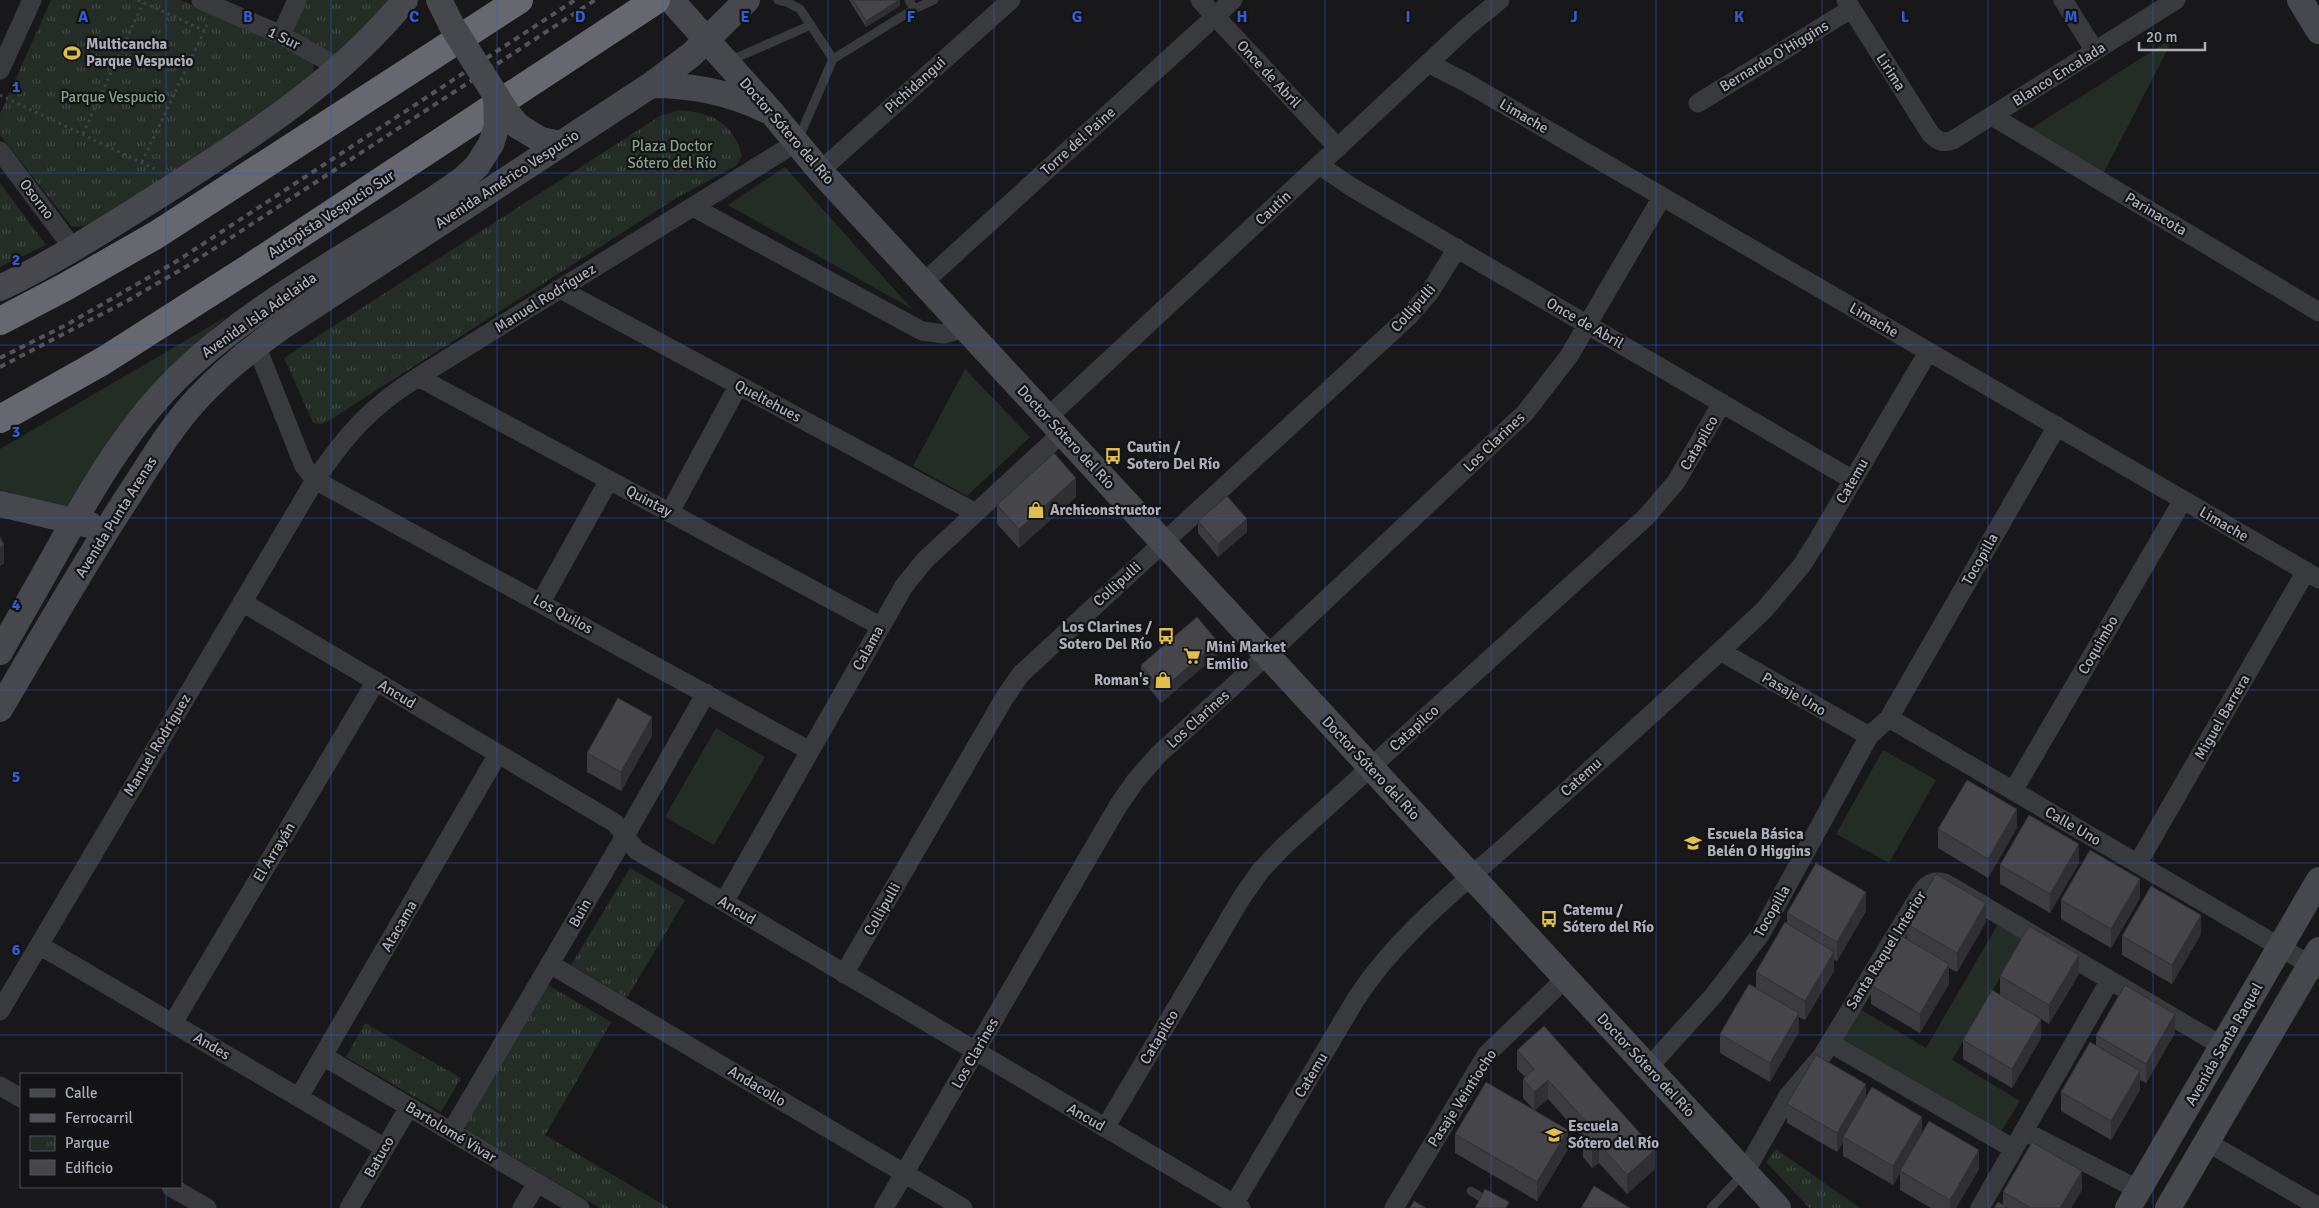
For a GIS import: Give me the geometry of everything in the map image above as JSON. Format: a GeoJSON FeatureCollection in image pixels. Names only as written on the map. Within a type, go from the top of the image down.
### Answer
{"type":"FeatureCollection","features":[{"type":"Feature","properties":{"kind":"highway"},"geometry":{"type":"LineString","coordinates":[[0,321],[65,287],[156,235],[519,0]]}},
{"type":"Feature","properties":{"kind":"highway","name":"Autopista Vespucio Sur"},"geometry":{"type":"LineString","coordinates":[[0,419],[103,361],[252,266],[656,0]]}},
{"type":"Feature","properties":{"kind":"main road"},"geometry":{"type":"LineString","coordinates":[[0,288],[73,248],[253,136],[297,104],[338,67],[404,0]]}},
{"type":"Feature","properties":{"kind":"main road"},"geometry":{"type":"LineString","coordinates":[[439,0],[452,26],[518,126],[540,140],[562,144]]}},
{"type":"Feature","properties":{"kind":"main road","name":"Avenida Américo Vespucio"},"geometry":{"type":"LineString","coordinates":[[256,345],[651,85],[708,40],[747,0]]}},
{"type":"Feature","properties":{"kind":"main road"},"geometry":{"type":"LineString","coordinates":[[2300,0],[2319,31]]}},
{"type":"Feature","properties":{"kind":"main road","name":"Doctor Sótero del Río"},"geometry":{"type":"LineString","coordinates":[[678,8],[773,114],[820,171],[1778,1208]]}},
{"type":"Feature","properties":{"kind":"main road"},"geometry":{"type":"LineString","coordinates":[[651,85],[687,86],[715,91],[735,97],[773,114]]}},
{"type":"Feature","properties":{"kind":"main road","name":"Avenida Isla Adelaida"},"geometry":{"type":"LineString","coordinates":[[0,652],[101,475],[131,430],[177,378],[204,352],[270,304],[462,179],[477,166],[491,144],[497,126],[496,95]]}},
{"type":"Feature","properties":{"kind":"main road","name":"Avenida Punta Arenas"},"geometry":{"type":"LineString","coordinates":[[0,709],[116,515],[173,428],[215,380],[256,345]]}},
{"type":"Feature","properties":{"kind":"main road"},"geometry":{"type":"LineString","coordinates":[[0,504],[32,510],[73,522],[94,524],[116,515]]}},
{"type":"Feature","properties":{"kind":"main road","name":"Avenida Santa Raquel"},"geometry":{"type":"LineString","coordinates":[[2133,1199],[2319,880]]}},
{"type":"Feature","properties":{"kind":"main road"},"geometry":{"type":"LineString","coordinates":[[2168,1208],[2316,962]]}},
{"type":"Feature","properties":{"kind":"street"},"geometry":{"type":"LineString","coordinates":[[0,70],[32,0]]}},
{"type":"Feature","properties":{"kind":"street"},"geometry":{"type":"LineString","coordinates":[[281,35],[297,0]]}},
{"type":"Feature","properties":{"kind":"street","name":"Pichidangui"},"geometry":{"type":"LineString","coordinates":[[820,171],[1011,0]]}},
{"type":"Feature","properties":{"kind":"street","name":"Once de Abril"},"geometry":{"type":"LineString","coordinates":[[1200,0],[1338,148]]}},
{"type":"Feature","properties":{"kind":"street","name":"Torre del Paine"},"geometry":{"type":"LineString","coordinates":[[923,283],[1233,0]]}},
{"type":"Feature","properties":{"kind":"street","name":"Cautín"},"geometry":{"type":"LineString","coordinates":[[1055,425],[1319,165],[1428,63],[1500,0]]}},
{"type":"Feature","properties":{"kind":"street"},"geometry":{"type":"LineString","coordinates":[[2063,0],[2095,51]]}},
{"type":"Feature","properties":{"kind":"street","name":"Blanco Encalada"},"geometry":{"type":"LineString","coordinates":[[1940,141],[1947,142],[1953,140],[2176,0]]}},
{"type":"Feature","properties":{"kind":"street","name":"1 Sur"},"geometry":{"type":"LineString","coordinates":[[209,3],[281,35],[338,67]]}},
{"type":"Feature","properties":{"kind":"street","name":"Bernardo O'Higgins"},"geometry":{"type":"LineString","coordinates":[[1698,103],[1848,4]]}},
{"type":"Feature","properties":{"kind":"street","name":"Lirima"},"geometry":{"type":"LineString","coordinates":[[1848,4],[1930,132],[1940,141]]}},
{"type":"Feature","properties":{"kind":"street","name":"Limache"},"geometry":{"type":"LineString","coordinates":[[1428,63],[1467,83],[2312,575]]}},
{"type":"Feature","properties":{"kind":"street","name":"Parinacota"},"geometry":{"type":"LineString","coordinates":[[1992,116],[2319,312]]}},
{"type":"Feature","properties":{"kind":"street","name":"Manuel Rodríguez"},"geometry":{"type":"LineString","coordinates":[[0,1011],[315,480],[345,438],[363,418],[380,402],[418,377],[797,142]]}},
{"type":"Feature","properties":{"kind":"street","name":"Osorno"},"geometry":{"type":"LineString","coordinates":[[0,151],[73,248]]}},
{"type":"Feature","properties":{"kind":"street","name":"Once de Abril"},"geometry":{"type":"LineString","coordinates":[[1319,165],[1853,480]]}},
{"type":"Feature","properties":{"kind":"street","name":"Los Clarines"},"geometry":{"type":"LineString","coordinates":[[884,1208],[1136,780],[1158,755],[1525,413],[1569,356],[1662,197]]}},
{"type":"Feature","properties":{"kind":"street"},"geometry":{"type":"LineString","coordinates":[[693,207],[922,331],[944,334],[965,328]]}},
{"type":"Feature","properties":{"kind":"street","name":"Collipulli"},"geometry":{"type":"LineString","coordinates":[[844,974],[1012,685],[1030,663],[1410,316],[1430,292],[1457,248]]}},
{"type":"Feature","properties":{"kind":"street","name":"Queltehues"},"geometry":{"type":"LineString","coordinates":[[560,289],[976,513]]}},
{"type":"Feature","properties":{"kind":"street"},"geometry":{"type":"LineString","coordinates":[[256,345],[302,461],[315,480]]}},
{"type":"Feature","properties":{"kind":"street","name":"Catemu"},"geometry":{"type":"LineString","coordinates":[[1237,1206],[1367,982],[1402,941],[1720,651],[1783,590],[1819,538],[1928,352]]}},
{"type":"Feature","properties":{"kind":"street","name":"Quintay"},"geometry":{"type":"LineString","coordinates":[[418,377],[880,626]]}},
{"type":"Feature","properties":{"kind":"street"},"geometry":{"type":"LineString","coordinates":[[670,512],[738,386]]}},
{"type":"Feature","properties":{"kind":"street","name":"Catapilco"},"geometry":{"type":"LineString","coordinates":[[1105,1128],[1251,883],[1284,846],[1646,517],[1676,482],[1722,403]]}},
{"type":"Feature","properties":{"kind":"street","name":"Calama"},"geometry":{"type":"LineString","coordinates":[[724,902],[880,626],[913,573],[976,513],[1055,425]]}},
{"type":"Feature","properties":{"kind":"street","name":"Tocopilla"},"geometry":{"type":"LineString","coordinates":[[1889,718],[2057,426]]}},
{"type":"Feature","properties":{"kind":"street","name":"Los Quilos"},"geometry":{"type":"LineString","coordinates":[[315,480],[542,602],[810,751]]}},
{"type":"Feature","properties":{"kind":"street"},"geometry":{"type":"LineString","coordinates":[[542,602],[609,480]]}},
{"type":"Feature","properties":{"kind":"street","name":"Coquimbo"},"geometry":{"type":"LineString","coordinates":[[2013,791],[2183,500]]}},
{"type":"Feature","properties":{"kind":"street","name":"Miguel Barrera"},"geometry":{"type":"LineString","coordinates":[[2138,863],[2312,575]]}},
{"type":"Feature","properties":{"kind":"street","name":"Ancud"},"geometry":{"type":"LineString","coordinates":[[242,602],[615,823],[636,850],[1237,1206]]}},
{"type":"Feature","properties":{"kind":"street","name":"Pasaje Uno"},"geometry":{"type":"LineString","coordinates":[[1720,651],[1869,736]]}},
{"type":"Feature","properties":{"kind":"street","name":"El Arrayán"},"geometry":{"type":"LineString","coordinates":[[173,1023],[376,681]]}},
{"type":"Feature","properties":{"kind":"street","name":"Buin"},"geometry":{"type":"LineString","coordinates":[[451,1132],[625,836],[706,693]]}},
{"type":"Feature","properties":{"kind":"street"},"geometry":{"type":"LineString","coordinates":[[1869,736],[1889,718]]}},
{"type":"Feature","properties":{"kind":"street","name":"Calle Uno"},"geometry":{"type":"LineString","coordinates":[[1889,718],[2281,946],[2316,962]]}},
{"type":"Feature","properties":{"kind":"street","name":"Tocopilla"},"geometry":{"type":"LineString","coordinates":[[1648,1068],[1714,995],[1760,934],[1869,736]]}},
{"type":"Feature","properties":{"kind":"street","name":"Atacama"},"geometry":{"type":"LineString","coordinates":[[299,1097],[498,754]]}},
{"type":"Feature","properties":{"kind":"street","name":"Santa Raquel Interior"},"geometry":{"type":"LineString","coordinates":[[1745,1172],[1788,1096],[1817,1062],[1830,1043],[1922,890],[1927,884],[1934,881],[1945,883],[2222,1046]]}},
{"type":"Feature","properties":{"kind":"street","name":"Andes"},"geometry":{"type":"LineString","coordinates":[[39,944],[385,1148]]}},
{"type":"Feature","properties":{"kind":"street","name":"Andacollo"},"geometry":{"type":"LineString","coordinates":[[550,964],[963,1208]]}},
{"type":"Feature","properties":{"kind":"street","name":"Pasaje Veintiocho"},"geometry":{"type":"LineString","coordinates":[[1394,1208],[1487,1054],[1566,978]]}},
{"type":"Feature","properties":{"kind":"street"},"geometry":{"type":"LineString","coordinates":[[1980,1208],[2110,980]]}},
{"type":"Feature","properties":{"kind":"street"},"geometry":{"type":"LineString","coordinates":[[1830,1043],[2014,1149]]}},
{"type":"Feature","properties":{"kind":"street","name":"Bartolomé Vivar"},"geometry":{"type":"LineString","coordinates":[[322,1056],[580,1208]]}},
{"type":"Feature","properties":{"kind":"street"},"geometry":{"type":"LineString","coordinates":[[0,1086],[20,1097]]}},
{"type":"Feature","properties":{"kind":"street","name":"Batuco"},"geometry":{"type":"LineString","coordinates":[[349,1208],[409,1107]]}},
{"type":"Feature","properties":{"kind":"street"},"geometry":{"type":"LineString","coordinates":[[2024,1131],[2133,1199]]}},
{"type":"Feature","properties":{"kind":"street"},"geometry":{"type":"LineString","coordinates":[[2207,1142],[2319,1207]]}},
{"type":"Feature","properties":{"kind":"street"},"geometry":{"type":"LineString","coordinates":[[522,1208],[537,1183]]}},
{"type":"Feature","properties":{"kind":"street"},"geometry":{"type":"LineString","coordinates":[[173,1188],[207,1208]]}},
{"type":"Feature","properties":{"kind":"lane"},"geometry":{"type":"LineString","coordinates":[[778,0],[787,2],[800,9],[833,59]]}},
{"type":"Feature","properties":{"kind":"lane"},"geometry":{"type":"LineString","coordinates":[[909,0],[914,9]]}},
{"type":"Feature","properties":{"kind":"lane"},"geometry":{"type":"LineString","coordinates":[[797,142],[833,59],[914,9],[934,0]]}},
{"type":"Feature","properties":{"kind":"lane"},"geometry":{"type":"LineString","coordinates":[[727,62],[812,25]]}},
{"type":"Feature","properties":{"kind":"lane"},"geometry":{"type":"LineString","coordinates":[[1711,1208],[1745,1172]]}},
{"type":"Feature","properties":{"kind":"lane"},"geometry":{"type":"LineString","coordinates":[[1471,1191],[1500,1208]]}},
{"type":"Feature","properties":{"kind":"path"},"geometry":{"type":"LineString","coordinates":[[138,0],[205,31]]}},
{"type":"Feature","properties":{"kind":"path"},"geometry":{"type":"LineString","coordinates":[[83,134],[144,3]]}},
{"type":"Feature","properties":{"kind":"path"},"geometry":{"type":"LineString","coordinates":[[142,162],[205,31],[209,3]]}},
{"type":"Feature","properties":{"kind":"path"},"geometry":{"type":"LineString","coordinates":[[0,94],[162,172]]}},
{"type":"Feature","properties":{"kind":"green space","name":"Parque Vespucio"},"geometry":{"type":"Polygon","coordinates":[[[51,0],[181,0],[283,45],[313,63],[315,74],[190,162],[91,223],[72,227],[0,135],[0,114],[51,0]]]}},
{"type":"Feature","properties":{"kind":"green space"},"geometry":{"type":"Polygon","coordinates":[[[303,0],[394,0],[332,59],[290,36],[303,0]]]}},
{"type":"Feature","properties":{"kind":"green space"},"geometry":{"type":"Polygon","coordinates":[[[2174,37],[2100,180],[2024,133],[2174,37]]]}},
{"type":"Feature","properties":{"kind":"green space","name":"Plaza Doctor Sótero del Río"},"geometry":{"type":"Polygon","coordinates":[[[680,110],[692,111],[712,117],[727,127],[738,144],[742,156],[736,166],[678,197],[330,420],[321,424],[313,423],[284,358],[660,116],[680,110]]]}},
{"type":"Feature","properties":{"kind":"green space"},"geometry":{"type":"Polygon","coordinates":[[[785,167],[912,309],[728,205],[785,167]]]}},
{"type":"Feature","properties":{"kind":"green space"},"geometry":{"type":"Polygon","coordinates":[[[0,183],[46,245],[0,267],[0,183]]]}},
{"type":"Feature","properties":{"kind":"green space"},"geometry":{"type":"Polygon","coordinates":[[[226,317],[172,365],[123,420],[67,508],[0,490],[0,449],[226,317]]]}},
{"type":"Feature","properties":{"kind":"green space"},"geometry":{"type":"Polygon","coordinates":[[[965,369],[1030,437],[967,496],[913,466],[965,369]]]}},
{"type":"Feature","properties":{"kind":"green space"},"geometry":{"type":"Polygon","coordinates":[[[716,728],[765,757],[714,845],[665,817],[716,728]]]}},
{"type":"Feature","properties":{"kind":"green space"},"geometry":{"type":"Polygon","coordinates":[[[1883,750],[1936,780],[1889,863],[1836,834],[1883,750]]]}},
{"type":"Feature","properties":{"kind":"green space"},"geometry":{"type":"Polygon","coordinates":[[[630,868],[685,900],[627,998],[571,965],[630,868]]]}},
{"type":"Feature","properties":{"kind":"green space"},"geometry":{"type":"Polygon","coordinates":[[[1998,924],[2023,939],[1952,1060],[2020,1101],[1999,1135],[1837,1042],[1858,1008],[1926,1048],[1998,924]]]}},
{"type":"Feature","properties":{"kind":"green space"},"geometry":{"type":"Polygon","coordinates":[[[548,985],[611,1022],[545,1135],[669,1208],[600,1208],[464,1128],[548,985]]]}},
{"type":"Feature","properties":{"kind":"green space"},"geometry":{"type":"Polygon","coordinates":[[[365,1023],[461,1078],[441,1112],[346,1057],[365,1023]]]}},
{"type":"Feature","properties":{"kind":"green space"},"geometry":{"type":"Polygon","coordinates":[[[1776,1149],[1860,1208],[1809,1208],[1766,1162],[1776,1149]]]}},
{"type":"Feature","properties":{"kind":"building"},"geometry":{"type":"Polygon","coordinates":[[[853,0],[899,0],[866,21],[853,0]]]}},
{"type":"Feature","properties":{"kind":"building"},"geometry":{"type":"Polygon","coordinates":[[[1054,453],[1076,478],[1019,529],[997,505],[1054,453]]]}},
{"type":"Feature","properties":{"kind":"building"},"geometry":{"type":"Polygon","coordinates":[[[1227,496],[1247,519],[1218,544],[1198,521],[1227,496]]]}},
{"type":"Feature","properties":{"kind":"building"},"geometry":{"type":"Polygon","coordinates":[[[0,537],[4,545],[0,547],[0,537]]]}},
{"type":"Feature","properties":{"kind":"building"},"geometry":{"type":"Polygon","coordinates":[[[1197,617],[1218,642],[1161,690],[1141,665],[1197,617]]]}},
{"type":"Feature","properties":{"kind":"building"},"geometry":{"type":"Polygon","coordinates":[[[618,698],[652,717],[621,772],[587,753],[618,698]]]}},
{"type":"Feature","properties":{"kind":"building"},"geometry":{"type":"Polygon","coordinates":[[[1967,780],[2017,809],[1988,859],[1938,829],[1967,780]]]}},
{"type":"Feature","properties":{"kind":"building"},"geometry":{"type":"Polygon","coordinates":[[[2029,815],[2079,844],[2050,894],[2000,865],[2029,815]]]}},
{"type":"Feature","properties":{"kind":"building"},"geometry":{"type":"Polygon","coordinates":[[[2090,850],[2140,879],[2111,929],[2061,900],[2090,850]]]}},
{"type":"Feature","properties":{"kind":"building"},"geometry":{"type":"Polygon","coordinates":[[[1816,863],[1866,892],[1837,942],[1787,913],[1816,863]]]}},
{"type":"Feature","properties":{"kind":"building"},"geometry":{"type":"Polygon","coordinates":[[[1936,874],[1986,903],[1957,953],[1907,924],[1936,874]]]}},
{"type":"Feature","properties":{"kind":"building"},"geometry":{"type":"Polygon","coordinates":[[[2151,886],[2201,915],[2172,965],[2122,936],[2151,886]]]}},
{"type":"Feature","properties":{"kind":"building"},"geometry":{"type":"Polygon","coordinates":[[[1785,922],[1834,952],[1805,1001],[1756,972],[1785,922]]]}},
{"type":"Feature","properties":{"kind":"building"},"geometry":{"type":"Polygon","coordinates":[[[2029,926],[2079,955],[2049,1005],[2000,976],[2029,926]]]}},
{"type":"Feature","properties":{"kind":"building"},"geometry":{"type":"Polygon","coordinates":[[[1900,935],[1949,964],[1920,1014],[1871,985],[1900,935]]]}},
{"type":"Feature","properties":{"kind":"building"},"geometry":{"type":"Polygon","coordinates":[[[1749,984],[1799,1013],[1770,1063],[1720,1034],[1749,984]]]}},
{"type":"Feature","properties":{"kind":"building"},"geometry":{"type":"Polygon","coordinates":[[[2125,985],[2175,1014],[2146,1064],[2096,1035],[2125,985]]]}},
{"type":"Feature","properties":{"kind":"building"},"geometry":{"type":"Polygon","coordinates":[[[1992,990],[2041,1019],[2012,1069],[1963,1040],[1992,990]]]}},
{"type":"Feature","properties":{"kind":"building"},"geometry":{"type":"Polygon","coordinates":[[[1544,1026],[1655,1150],[1627,1175],[1599,1144],[1592,1149],[1583,1138],[1593,1129],[1548,1080],[1534,1092],[1523,1079],[1534,1069],[1517,1050],[1544,1026]]]}},
{"type":"Feature","properties":{"kind":"building"},"geometry":{"type":"Polygon","coordinates":[[[2090,1042],[2140,1071],[2111,1121],[2061,1092],[2090,1042]]]}},
{"type":"Feature","properties":{"kind":"building"},"geometry":{"type":"Polygon","coordinates":[[[1816,1055],[1866,1084],[1837,1133],[1787,1104],[1816,1055]]]}},
{"type":"Feature","properties":{"kind":"building"},"geometry":{"type":"Polygon","coordinates":[[[1486,1082],[1568,1130],[1537,1182],[1455,1134],[1486,1082]]]}},
{"type":"Feature","properties":{"kind":"building"},"geometry":{"type":"Polygon","coordinates":[[[1872,1087],[1922,1117],[1893,1166],[1843,1137],[1872,1087]]]}},
{"type":"Feature","properties":{"kind":"building"},"geometry":{"type":"Polygon","coordinates":[[[1929,1121],[1979,1150],[1950,1200],[1900,1171],[1929,1121]]]}},
{"type":"Feature","properties":{"kind":"building"},"geometry":{"type":"Polygon","coordinates":[[[2032,1142],[2082,1171],[2060,1208],[2031,1208],[2003,1192],[2032,1142]]]}},
{"type":"Feature","properties":{"kind":"building"},"geometry":{"type":"Polygon","coordinates":[[[1594,1186],[1630,1208],[1581,1208],[1594,1186]]]}},
{"type":"Feature","properties":{"kind":"building"},"geometry":{"type":"Polygon","coordinates":[[[1485,1189],[1509,1202],[1506,1208],[1475,1208],[1485,1189]]]}},
{"type":"Feature","properties":{"kind":"building"},"geometry":{"type":"Polygon","coordinates":[[[1414,1201],[1426,1208],[1410,1208],[1414,1201]]]}},
{"type":"Feature","properties":{"kind":"building"},"geometry":{"type":"Polygon","coordinates":[[[1998,1202],[2008,1208],[1994,1208],[1998,1202]]]}},
{"type":"Feature","properties":{"kind":"railway"},"geometry":{"type":"LineString","coordinates":[[0,358],[66,325],[177,261],[575,0]]}},
{"type":"Feature","properties":{"kind":"railway"},"geometry":{"type":"LineString","coordinates":[[0,367],[125,302],[189,265],[595,0]]}},
{"type":"Feature","properties":{"kind":"place","name":"Multicancha Parque Vespucio"},"geometry":{"type":"Point","coordinates":[72,53]}},
{"type":"Feature","properties":{"kind":"place","name":"Cautin / Sotero Del Río"},"geometry":{"type":"Point","coordinates":[1113,456]}},
{"type":"Feature","properties":{"kind":"place","name":"Archiconstructor"},"geometry":{"type":"Point","coordinates":[1036,510]}},
{"type":"Feature","properties":{"kind":"place","name":"Los Clarines / Sotero Del Río"},"geometry":{"type":"Point","coordinates":[1166,636]}},
{"type":"Feature","properties":{"kind":"place","name":"Mini Market Emilio"},"geometry":{"type":"Point","coordinates":[1192,656]}},
{"type":"Feature","properties":{"kind":"place","name":"Roman's"},"geometry":{"type":"Point","coordinates":[1163,680]}},
{"type":"Feature","properties":{"kind":"place","name":"Escuela Básica Belén O Higgins"},"geometry":{"type":"Point","coordinates":[1693,843]}},
{"type":"Feature","properties":{"kind":"place","name":"Catemu / Sótero del Río"},"geometry":{"type":"Point","coordinates":[1549,919]}},
{"type":"Feature","properties":{"kind":"place","name":"Escuela Sótero del Río"},"geometry":{"type":"Point","coordinates":[1554,1135]}}]}
